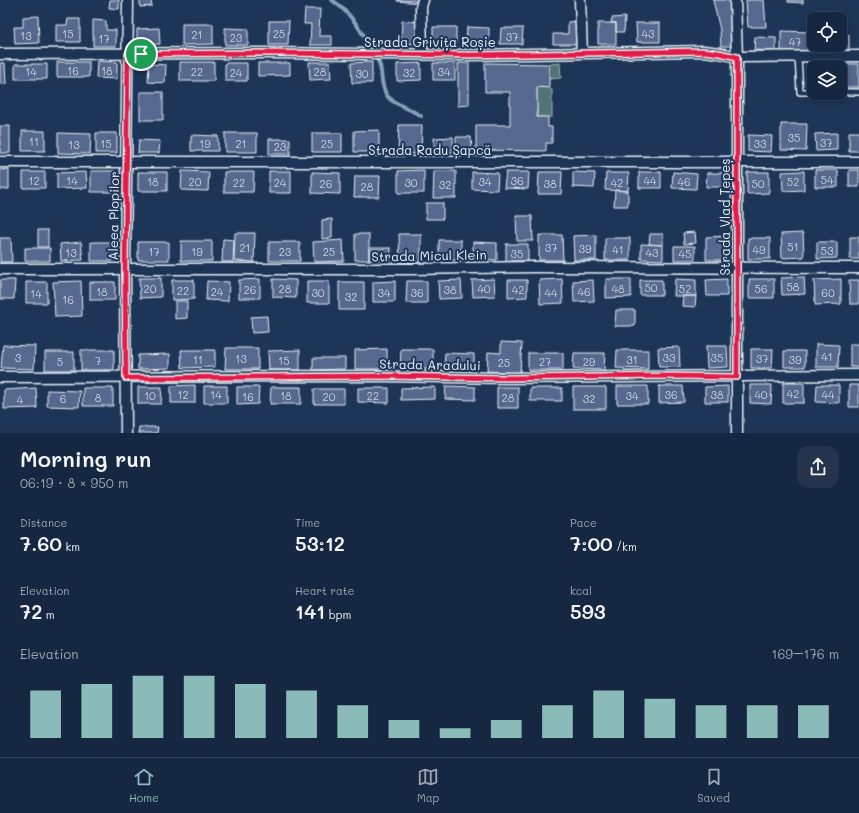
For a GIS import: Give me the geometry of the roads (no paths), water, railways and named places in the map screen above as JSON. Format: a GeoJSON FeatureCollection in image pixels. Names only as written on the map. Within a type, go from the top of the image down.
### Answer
{"type":"FeatureCollection","features":[{"type":"Feature","properties":{"kind":"street","name":"Aleea Plopilor"},"geometry":{"type":"LineString","coordinates":[[126,433],[125,269],[128,0]]}},
{"type":"Feature","properties":{"kind":"street"},"geometry":{"type":"LineString","coordinates":[[422,54],[423,0]]}},
{"type":"Feature","properties":{"kind":"street"},"geometry":{"type":"LineString","coordinates":[[580,0],[582,53]]}},
{"type":"Feature","properties":{"kind":"street","name":"Strada Vlad Țepeș"},"geometry":{"type":"LineString","coordinates":[[735,0],[737,57],[736,162],[738,433]]}},
{"type":"Feature","properties":{"kind":"street","name":"Strada Grivița Roșie"},"geometry":{"type":"LineString","coordinates":[[0,54],[470,55],[704,51],[737,57],[859,56]]}},
{"type":"Feature","properties":{"kind":"street","name":"Strada Radu Șapcă"},"geometry":{"type":"LineString","coordinates":[[0,162],[859,162]]}},
{"type":"Feature","properties":{"kind":"street","name":"Strada Micul Klein"},"geometry":{"type":"LineString","coordinates":[[0,269],[859,268]]}},
{"type":"Feature","properties":{"kind":"street","name":"Strada Aradului"},"geometry":{"type":"LineString","coordinates":[[0,377],[126,378],[383,376],[506,378],[859,375]]}},
{"type":"Feature","properties":{"kind":"lane"},"geometry":{"type":"LineString","coordinates":[[798,56],[800,92],[807,92]]}},
{"type":"Feature","properties":{"kind":"lane"},"geometry":{"type":"LineString","coordinates":[[847,92],[859,92]]}},
{"type":"Feature","properties":{"kind":"waterway"},"geometry":{"type":"LineString","coordinates":[[332,0],[345,10],[360,29],[379,64],[383,87],[389,98],[397,104],[421,116]]}}]}
